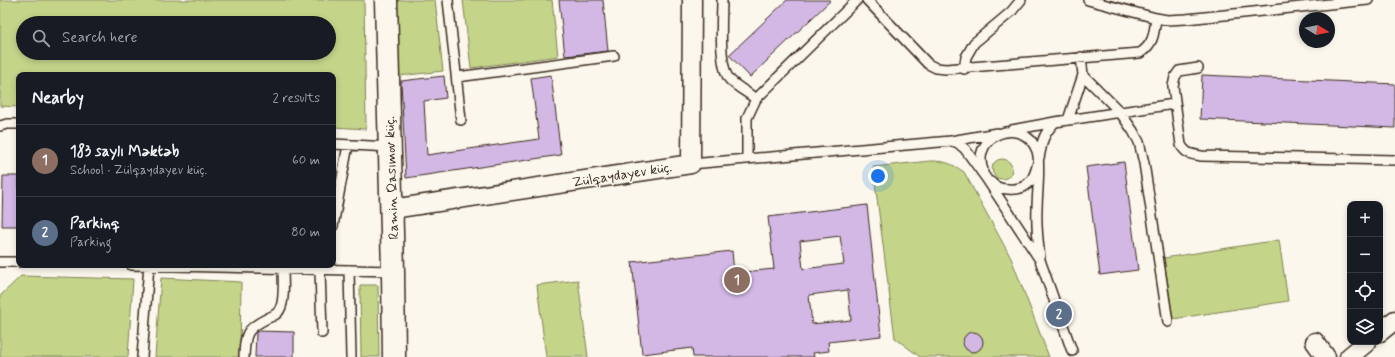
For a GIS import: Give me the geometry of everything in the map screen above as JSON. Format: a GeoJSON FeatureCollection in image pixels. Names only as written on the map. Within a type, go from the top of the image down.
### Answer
{"type":"FeatureCollection","features":[{"type":"Feature","properties":{"kind":"street","name":"Ramin Qasımov küç."},"geometry":{"type":"LineString","coordinates":[[386,0],[392,209],[394,357]]}},
{"type":"Feature","properties":{"kind":"street","name":"Zülqaydayev küç."},"geometry":{"type":"LineString","coordinates":[[392,209],[691,164],[692,0]]}},
{"type":"Feature","properties":{"kind":"street"},"geometry":{"type":"LineString","coordinates":[[1383,330],[1395,320]]}},
{"type":"Feature","properties":{"kind":"street"},"geometry":{"type":"LineString","coordinates":[[1315,342],[1326,357]]}},
{"type":"Feature","properties":{"kind":"street"},"geometry":{"type":"LineString","coordinates":[[1349,357],[1363,345]]}},
{"type":"Feature","properties":{"kind":"lane"},"geometry":{"type":"LineString","coordinates":[[448,0],[461,120]]}},
{"type":"Feature","properties":{"kind":"lane"},"geometry":{"type":"LineString","coordinates":[[722,0],[723,59],[725,70],[730,80],[756,98]]}},
{"type":"Feature","properties":{"kind":"lane"},"geometry":{"type":"LineString","coordinates":[[747,159],[747,118],[756,98],[857,0]]}},
{"type":"Feature","properties":{"kind":"lane"},"geometry":{"type":"LineString","coordinates":[[867,0],[928,64],[936,68],[946,70],[1140,52],[1147,48],[1150,44],[1156,18]]}},
{"type":"Feature","properties":{"kind":"lane"},"geometry":{"type":"LineString","coordinates":[[964,68],[966,57],[974,43],[1011,12],[1021,0]]}},
{"type":"Feature","properties":{"kind":"lane"},"geometry":{"type":"LineString","coordinates":[[1088,0],[1167,20],[1186,19],[1297,4],[1368,0]]}},
{"type":"Feature","properties":{"kind":"lane"},"geometry":{"type":"LineString","coordinates":[[457,77],[614,56]]}},
{"type":"Feature","properties":{"kind":"lane"},"geometry":{"type":"LineString","coordinates":[[1068,120],[1083,76],[1081,57]]}},
{"type":"Feature","properties":{"kind":"lane"},"geometry":{"type":"LineString","coordinates":[[1198,68],[1179,72],[1175,77],[1173,86],[1174,104],[1181,145],[1185,151],[1191,154],[1200,156],[1395,160]]}},
{"type":"Feature","properties":{"kind":"lane"},"geometry":{"type":"LineString","coordinates":[[1083,76],[1120,112],[1136,137],[1142,156],[1168,322]]}},
{"type":"Feature","properties":{"kind":"lane"},"geometry":{"type":"LineString","coordinates":[[1055,122],[1048,130],[1044,139],[1036,173],[1030,181],[1022,187],[1012,190],[1002,189],[993,185],[986,178],[982,168],[981,158],[983,148],[989,140],[997,134],[1055,122],[1174,104]]}},
{"type":"Feature","properties":{"kind":"lane"},"geometry":{"type":"LineString","coordinates":[[0,126],[16,124]]}},
{"type":"Feature","properties":{"kind":"lane"},"geometry":{"type":"LineString","coordinates":[[691,164],[951,141],[1007,132],[1017,132],[1026,136],[1034,144],[1038,153],[1039,163],[1036,211],[1040,260]]}},
{"type":"Feature","properties":{"kind":"lane"},"geometry":{"type":"LineString","coordinates":[[951,141],[958,143],[966,149],[1040,260],[1072,351]]}},
{"type":"Feature","properties":{"kind":"lane"},"geometry":{"type":"LineString","coordinates":[[336,144],[390,147]]}},
{"type":"Feature","properties":{"kind":"lane"},"geometry":{"type":"LineString","coordinates":[[336,210],[348,145]]}},
{"type":"Feature","properties":{"kind":"lane"},"geometry":{"type":"LineString","coordinates":[[0,262],[16,262]]}},
{"type":"Feature","properties":{"kind":"lane"},"geometry":{"type":"LineString","coordinates":[[142,357],[149,268]]}},
{"type":"Feature","properties":{"kind":"lane"},"geometry":{"type":"LineString","coordinates":[[250,268],[393,271]]}},
{"type":"Feature","properties":{"kind":"lane"},"geometry":{"type":"LineString","coordinates":[[244,357],[247,335],[252,326],[275,315],[280,310],[282,304],[283,269]]}},
{"type":"Feature","properties":{"kind":"lane"},"geometry":{"type":"LineString","coordinates":[[320,270],[322,333]]}},
{"type":"Feature","properties":{"kind":"lane"},"geometry":{"type":"LineString","coordinates":[[349,270],[351,357]]}},
{"type":"Feature","properties":{"kind":"green space"},"geometry":{"type":"Polygon","coordinates":[[[0,0],[364,0],[366,129],[336,127],[336,72],[16,72],[16,107],[0,106],[0,0]]]}},
{"type":"Feature","properties":{"kind":"green space"},"geometry":{"type":"Polygon","coordinates":[[[396,0],[435,0],[443,71],[399,76],[396,0]]]}},
{"type":"Feature","properties":{"kind":"green space"},"geometry":{"type":"Polygon","coordinates":[[[463,0],[552,0],[558,56],[471,68],[463,0]]]}},
{"type":"Feature","properties":{"kind":"green space"},"geometry":{"type":"Polygon","coordinates":[[[1002,159],[1009,162],[1012,169],[1009,176],[1002,179],[995,176],[992,169],[995,162],[1002,159]]]}},
{"type":"Feature","properties":{"kind":"green space"},"geometry":{"type":"Polygon","coordinates":[[[930,161],[948,163],[964,172],[1011,258],[1049,357],[920,357],[895,338],[873,167],[930,161]]]}},
{"type":"Feature","properties":{"kind":"green space"},"geometry":{"type":"Polygon","coordinates":[[[1279,240],[1288,301],[1173,319],[1164,258],[1279,240]]]}},
{"type":"Feature","properties":{"kind":"green space"},"geometry":{"type":"Polygon","coordinates":[[[21,276],[133,279],[128,357],[0,357],[0,296],[21,276]]]}},
{"type":"Feature","properties":{"kind":"green space"},"geometry":{"type":"Polygon","coordinates":[[[161,278],[241,282],[240,357],[155,357],[161,278]]]}},
{"type":"Feature","properties":{"kind":"green space"},"geometry":{"type":"Polygon","coordinates":[[[578,280],[588,357],[546,357],[537,285],[578,280]]]}},
{"type":"Feature","properties":{"kind":"green space"},"geometry":{"type":"Polygon","coordinates":[[[360,285],[378,285],[379,357],[361,357],[360,285]]]}},
{"type":"Feature","properties":{"kind":"building"},"geometry":{"type":"Polygon","coordinates":[[[559,0],[603,0],[608,51],[565,56],[559,0]]]}},
{"type":"Feature","properties":{"kind":"building"},"geometry":{"type":"Polygon","coordinates":[[[787,0],[831,0],[750,77],[729,55],[787,0]]]}},
{"type":"Feature","properties":{"kind":"building"},"geometry":{"type":"Polygon","coordinates":[[[551,75],[561,155],[406,178],[401,81],[444,76],[446,98],[424,101],[427,155],[539,139],[531,78],[551,75]]]}},
{"type":"Feature","properties":{"kind":"building"},"geometry":{"type":"Polygon","coordinates":[[[1202,75],[1395,84],[1395,128],[1200,119],[1202,75]]]}},
{"type":"Feature","properties":{"kind":"building"},"geometry":{"type":"Polygon","coordinates":[[[1124,162],[1138,270],[1100,275],[1086,167],[1124,162]]]}},
{"type":"Feature","properties":{"kind":"building"},"geometry":{"type":"Polygon","coordinates":[[[3,176],[16,176],[16,226],[2,226],[3,176]]]}},
{"type":"Feature","properties":{"kind":"building"},"geometry":{"type":"Polygon","coordinates":[[[867,205],[881,336],[828,342],[829,351],[813,353],[814,357],[693,357],[692,348],[642,354],[632,262],[732,251],[734,273],[774,269],[768,217],[867,205]],[[840,236],[800,241],[803,269],[844,264],[840,236]],[[848,290],[809,295],[812,324],[851,320],[848,290]]]}},
{"type":"Feature","properties":{"kind":"building"},"geometry":{"type":"Polygon","coordinates":[[[257,331],[294,332],[294,357],[255,357],[257,331]]]}},
{"type":"Feature","properties":{"kind":"building"},"geometry":{"type":"Polygon","coordinates":[[[969,332],[977,332],[983,338],[983,346],[977,352],[969,352],[963,346],[963,338],[969,332]]]}},
{"type":"Feature","properties":{"kind":"place","name":"183 saylı Məktəb"},"geometry":{"type":"Point","coordinates":[737,280]}},
{"type":"Feature","properties":{"kind":"place","name":"Parkinq"},"geometry":{"type":"Point","coordinates":[1059,314]}}]}
